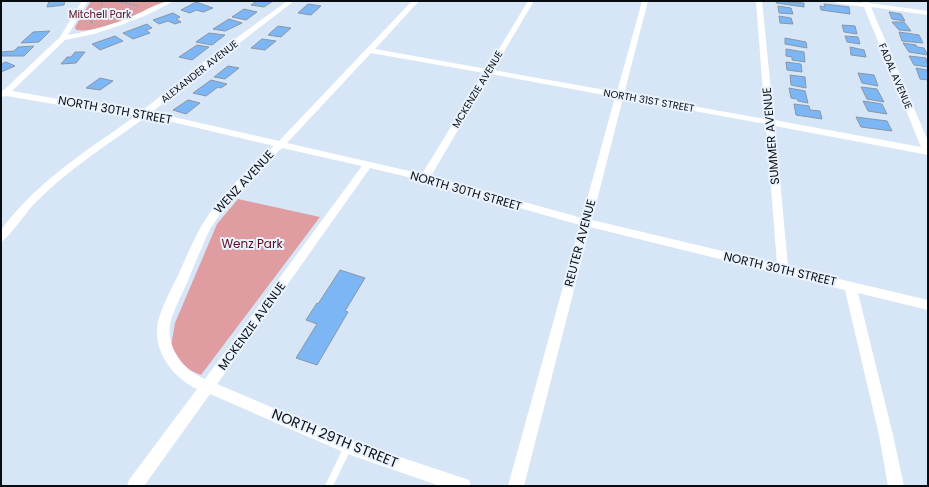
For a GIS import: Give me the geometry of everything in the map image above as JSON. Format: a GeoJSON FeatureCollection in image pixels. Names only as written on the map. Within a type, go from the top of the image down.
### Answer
{"type":"FeatureCollection","features":[{"type":"Feature","properties":{"kind":"street"},"geometry":{"type":"LineString","coordinates":[[3,93],[42,60],[63,38],[85,1]]}},
{"type":"Feature","properties":{"kind":"street"},"geometry":{"type":"LineString","coordinates":[[63,38],[82,35],[110,26],[144,14],[171,1]]}},
{"type":"Feature","properties":{"kind":"street","name":"ALEXANDER AVENUE"},"geometry":{"type":"LineString","coordinates":[[1,238],[26,206],[70,167],[145,113],[291,1]]}},
{"type":"Feature","properties":{"kind":"street","name":"WENZ AVENUE"},"geometry":{"type":"LineString","coordinates":[[208,386],[192,380],[170,359],[165,346],[163,332],[165,318],[205,228],[213,214],[222,203],[416,1]]}},
{"type":"Feature","properties":{"kind":"street","name":"MCKENZIE AVENUE"},"geometry":{"type":"LineString","coordinates":[[425,178],[531,1]]}},
{"type":"Feature","properties":{"kind":"street","name":"REUTER AVENUE"},"geometry":{"type":"LineString","coordinates":[[516,486],[645,1]]}},
{"type":"Feature","properties":{"kind":"street","name":"SUMMER AVENUE"},"geometry":{"type":"LineString","coordinates":[[759,1],[783,270]]}},
{"type":"Feature","properties":{"kind":"street"},"geometry":{"type":"LineString","coordinates":[[836,1],[866,3],[928,13]]}},
{"type":"Feature","properties":{"kind":"street","name":"FADAL AVENUE"},"geometry":{"type":"LineString","coordinates":[[866,3],[928,151]]}},
{"type":"Feature","properties":{"kind":"street","name":"NORTH 31ST STREET"},"geometry":{"type":"LineString","coordinates":[[369,50],[928,151]]}},
{"type":"Feature","properties":{"kind":"street","name":"NORTH 30TH STREET"},"geometry":{"type":"LineString","coordinates":[[3,93],[116,112],[145,113],[425,178],[550,214],[928,305]]}},
{"type":"Feature","properties":{"kind":"street","name":"MCKENZIE AVENUE"},"geometry":{"type":"LineString","coordinates":[[135,486],[368,165]]}},
{"type":"Feature","properties":{"kind":"street"},"geometry":{"type":"LineString","coordinates":[[850,286],[886,435],[896,486]]}},
{"type":"Feature","properties":{"kind":"street","name":"NORTH 29TH STREET"},"geometry":{"type":"LineString","coordinates":[[208,386],[348,447],[463,486]]}},
{"type":"Feature","properties":{"kind":"lane"},"geometry":{"type":"LineString","coordinates":[[329,486],[348,447]]}},
{"type":"Feature","properties":{"kind":"path"},"geometry":{"type":"LineString","coordinates":[[95,24],[90,22],[101,12],[102,1]]}},
{"type":"Feature","properties":{"kind":"path"},"geometry":{"type":"LineString","coordinates":[[117,1],[139,7]]}},
{"type":"Feature","properties":{"kind":"green space","name":"Mitchell Park"},"geometry":{"type":"Polygon","coordinates":[[[91,1],[166,1],[134,16],[97,29],[76,30],[75,27],[91,1]]]}},
{"type":"Feature","properties":{"kind":"green space","name":"Wenz Park"},"geometry":{"type":"Polygon","coordinates":[[[238,199],[320,217],[201,375],[180,366],[171,346],[175,323],[217,224],[238,199]]]}},
{"type":"Feature","properties":{"kind":"building"},"geometry":{"type":"Polygon","coordinates":[[[49,1],[65,1],[64,5],[47,7],[49,1]]]}},
{"type":"Feature","properties":{"kind":"building"},"geometry":{"type":"Polygon","coordinates":[[[257,1],[273,1],[264,7],[251,5],[257,1]]]}},
{"type":"Feature","properties":{"kind":"building"},"geometry":{"type":"Polygon","coordinates":[[[777,1],[804,3],[804,7],[776,3],[777,1]]]}},
{"type":"Feature","properties":{"kind":"building"},"geometry":{"type":"Polygon","coordinates":[[[196,2],[213,8],[203,12],[196,10],[190,13],[181,10],[196,2]]]}},
{"type":"Feature","properties":{"kind":"building"},"geometry":{"type":"Polygon","coordinates":[[[308,4],[321,6],[311,15],[298,13],[308,4]]]}},
{"type":"Feature","properties":{"kind":"building"},"geometry":{"type":"Polygon","coordinates":[[[824,4],[849,7],[850,14],[821,10],[820,6],[825,7],[824,4]]]}},
{"type":"Feature","properties":{"kind":"building"},"geometry":{"type":"Polygon","coordinates":[[[778,6],[791,8],[793,14],[779,13],[778,6]]]}},
{"type":"Feature","properties":{"kind":"building"},"geometry":{"type":"Polygon","coordinates":[[[244,9],[257,12],[246,20],[232,17],[244,9]]]}},
{"type":"Feature","properties":{"kind":"building"},"geometry":{"type":"Polygon","coordinates":[[[889,12],[901,14],[905,21],[892,19],[889,12]]]}},
{"type":"Feature","properties":{"kind":"building"},"geometry":{"type":"Polygon","coordinates":[[[173,13],[180,17],[176,19],[181,22],[175,24],[168,21],[159,24],[153,20],[173,13]]]}},
{"type":"Feature","properties":{"kind":"building"},"geometry":{"type":"Polygon","coordinates":[[[779,16],[791,18],[793,24],[780,23],[779,16]]]}},
{"type":"Feature","properties":{"kind":"building"},"geometry":{"type":"Polygon","coordinates":[[[229,19],[242,23],[225,31],[213,29],[229,19]]]}},
{"type":"Feature","properties":{"kind":"building"},"geometry":{"type":"Polygon","coordinates":[[[892,22],[904,22],[911,31],[899,30],[892,22]]]}},
{"type":"Feature","properties":{"kind":"building"},"geometry":{"type":"Polygon","coordinates":[[[147,24],[152,28],[146,30],[150,33],[133,39],[123,33],[147,24]]]}},
{"type":"Feature","properties":{"kind":"building"},"geometry":{"type":"Polygon","coordinates":[[[842,25],[855,26],[857,34],[844,32],[842,25]]]}},
{"type":"Feature","properties":{"kind":"building"},"geometry":{"type":"Polygon","coordinates":[[[278,26],[291,28],[281,37],[268,35],[278,26]]]}},
{"type":"Feature","properties":{"kind":"building"},"geometry":{"type":"Polygon","coordinates":[[[50,31],[39,42],[21,43],[33,32],[50,31]]]}},
{"type":"Feature","properties":{"kind":"building"},"geometry":{"type":"Polygon","coordinates":[[[899,32],[919,35],[923,43],[902,41],[899,32]]]}},
{"type":"Feature","properties":{"kind":"building"},"geometry":{"type":"Polygon","coordinates":[[[209,33],[225,35],[212,45],[196,42],[209,33]]]}},
{"type":"Feature","properties":{"kind":"building"},"geometry":{"type":"Polygon","coordinates":[[[115,36],[123,41],[100,50],[92,44],[115,36]]]}},
{"type":"Feature","properties":{"kind":"building"},"geometry":{"type":"Polygon","coordinates":[[[845,36],[858,37],[860,44],[847,42],[845,36]]]}},
{"type":"Feature","properties":{"kind":"building"},"geometry":{"type":"Polygon","coordinates":[[[785,38],[806,42],[807,48],[785,44],[785,38]]]}},
{"type":"Feature","properties":{"kind":"building"},"geometry":{"type":"Polygon","coordinates":[[[262,39],[276,41],[265,50],[251,48],[262,39]]]}},
{"type":"Feature","properties":{"kind":"building"},"geometry":{"type":"Polygon","coordinates":[[[903,43],[924,48],[928,55],[909,52],[903,43]]]}},
{"type":"Feature","properties":{"kind":"building"},"geometry":{"type":"Polygon","coordinates":[[[197,45],[209,47],[192,60],[179,57],[197,45]]]}},
{"type":"Feature","properties":{"kind":"building"},"geometry":{"type":"Polygon","coordinates":[[[34,46],[24,56],[1,56],[1,52],[14,51],[18,47],[34,46]]]}},
{"type":"Feature","properties":{"kind":"building"},"geometry":{"type":"Polygon","coordinates":[[[850,47],[864,50],[866,57],[851,55],[850,47]]]}},
{"type":"Feature","properties":{"kind":"building"},"geometry":{"type":"Polygon","coordinates":[[[786,49],[804,52],[805,62],[792,60],[792,57],[786,56],[786,49]]]}},
{"type":"Feature","properties":{"kind":"building"},"geometry":{"type":"Polygon","coordinates":[[[75,52],[85,52],[76,63],[61,64],[67,57],[71,57],[75,52]]]}},
{"type":"Feature","properties":{"kind":"building"},"geometry":{"type":"Polygon","coordinates":[[[909,56],[926,58],[928,67],[914,65],[909,56]]]}},
{"type":"Feature","properties":{"kind":"building"},"geometry":{"type":"Polygon","coordinates":[[[6,62],[15,66],[1,72],[1,64],[6,62]]]}},
{"type":"Feature","properties":{"kind":"building"},"geometry":{"type":"Polygon","coordinates":[[[786,62],[801,64],[802,72],[787,70],[786,62]]]}},
{"type":"Feature","properties":{"kind":"building"},"geometry":{"type":"Polygon","coordinates":[[[228,66],[239,68],[225,79],[214,77],[228,66]]]}},
{"type":"Feature","properties":{"kind":"building"},"geometry":{"type":"Polygon","coordinates":[[[916,68],[928,70],[928,80],[920,79],[916,68]]]}},
{"type":"Feature","properties":{"kind":"building"},"geometry":{"type":"Polygon","coordinates":[[[858,73],[874,75],[878,86],[862,83],[858,73]]]}},
{"type":"Feature","properties":{"kind":"building"},"geometry":{"type":"Polygon","coordinates":[[[790,75],[805,77],[806,88],[791,85],[790,75]]]}},
{"type":"Feature","properties":{"kind":"building"},"geometry":{"type":"Polygon","coordinates":[[[100,78],[113,81],[100,90],[86,88],[100,78]]]}},
{"type":"Feature","properties":{"kind":"building"},"geometry":{"type":"Polygon","coordinates":[[[211,80],[227,84],[221,88],[218,87],[206,96],[193,93],[211,80]]]}},
{"type":"Feature","properties":{"kind":"building"},"geometry":{"type":"Polygon","coordinates":[[[861,87],[877,89],[884,102],[867,99],[861,87]]]}},
{"type":"Feature","properties":{"kind":"building"},"geometry":{"type":"Polygon","coordinates":[[[789,88],[805,91],[808,103],[791,98],[789,88]]]}},
{"type":"Feature","properties":{"kind":"building"},"geometry":{"type":"Polygon","coordinates":[[[188,100],[200,103],[186,114],[173,110],[188,100]]]}},
{"type":"Feature","properties":{"kind":"building"},"geometry":{"type":"Polygon","coordinates":[[[863,101],[882,104],[887,114],[868,111],[863,101]]]}},
{"type":"Feature","properties":{"kind":"building"},"geometry":{"type":"Polygon","coordinates":[[[794,104],[809,106],[810,110],[820,111],[822,119],[796,115],[794,104]]]}},
{"type":"Feature","properties":{"kind":"building"},"geometry":{"type":"Polygon","coordinates":[[[856,117],[887,121],[892,131],[861,127],[856,117]]]}},
{"type":"Feature","properties":{"kind":"building"},"geometry":{"type":"Polygon","coordinates":[[[340,270],[365,278],[345,311],[348,312],[317,365],[296,358],[317,324],[306,320],[340,270]]]}}]}
